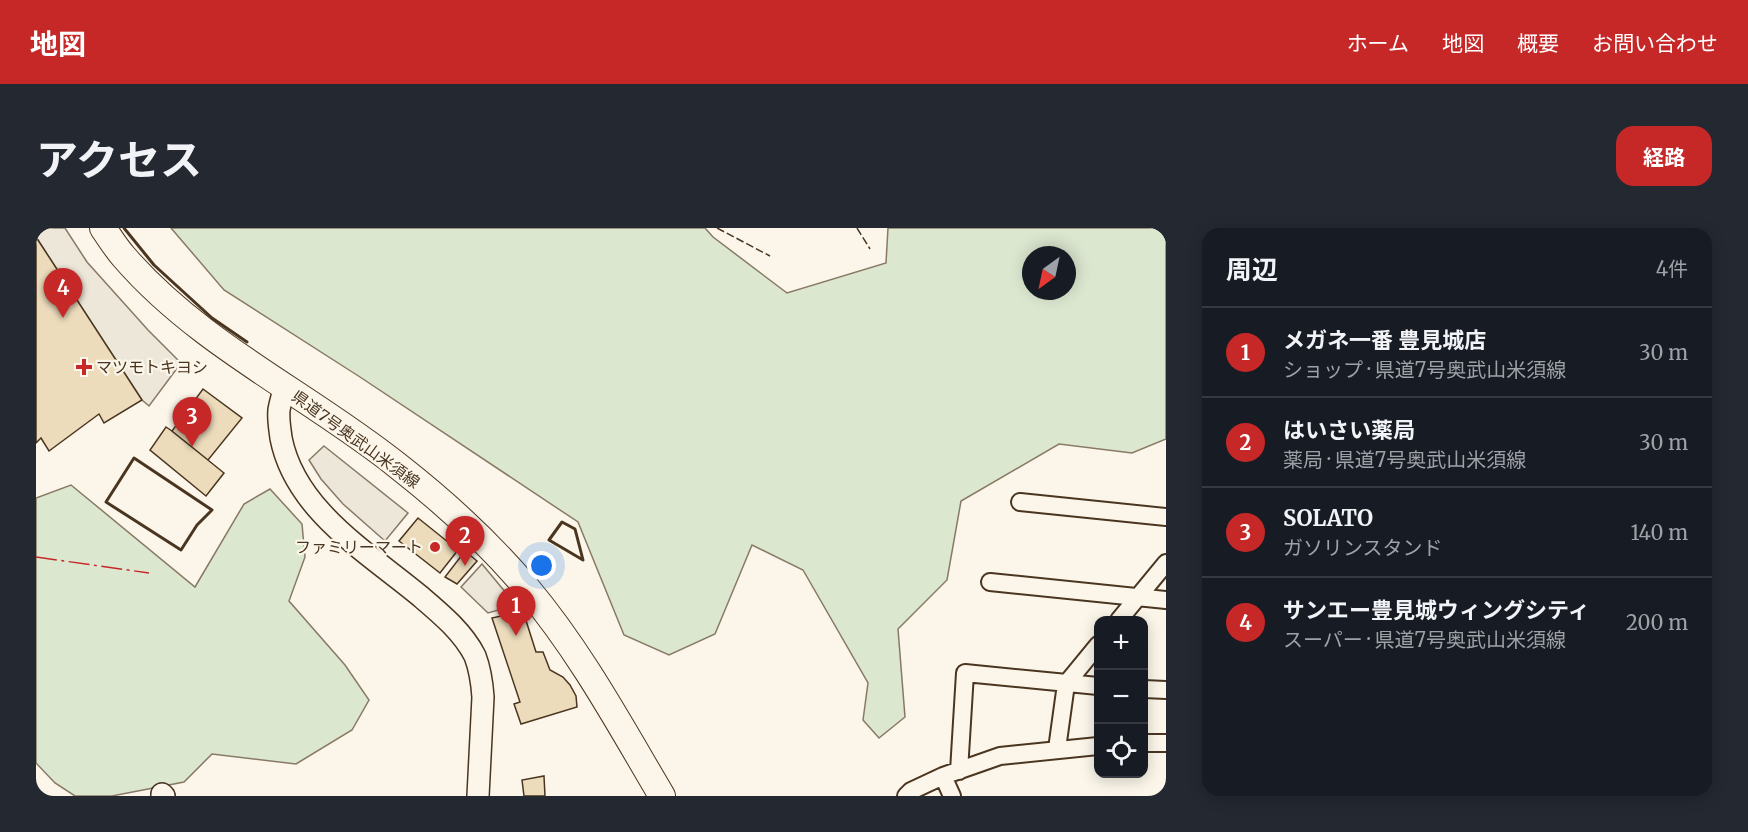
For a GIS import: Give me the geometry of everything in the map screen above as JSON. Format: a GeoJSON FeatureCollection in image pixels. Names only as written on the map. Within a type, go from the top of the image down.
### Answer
{"type":"FeatureCollection","features":[{"type":"Feature","properties":{"kind":"main road","name":"県道7号奥武山米須線"},"geometry":{"type":"LineString","coordinates":[[103,228],[123,256],[158,292],[212,337],[397,465],[470,529],[508,567],[544,611],[600,690],[662,796]]}},
{"type":"Feature","properties":{"kind":"street"},"geometry":{"type":"LineString","coordinates":[[284,388],[279,410],[279,425],[289,466],[302,489],[341,532],[456,629],[475,657],[483,697],[478,796]]}},
{"type":"Feature","properties":{"kind":"street"},"geometry":{"type":"LineString","coordinates":[[1020,502],[1166,517]]}},
{"type":"Feature","properties":{"kind":"street"},"geometry":{"type":"LineString","coordinates":[[1123,616],[1166,563]]}},
{"type":"Feature","properties":{"kind":"street"},"geometry":{"type":"LineString","coordinates":[[990,582],[1166,600]]}},
{"type":"Feature","properties":{"kind":"street"},"geometry":{"type":"LineString","coordinates":[[1057,749],[1066,684],[1094,650]]}},
{"type":"Feature","properties":{"kind":"street"},"geometry":{"type":"LineString","coordinates":[[952,796],[951,773],[965,673],[1094,686]]}},
{"type":"Feature","properties":{"kind":"street"},"geometry":{"type":"LineString","coordinates":[[1148,689],[1166,690]]}},
{"type":"Feature","properties":{"kind":"street"},"geometry":{"type":"LineString","coordinates":[[1148,743],[1166,743]]}},
{"type":"Feature","properties":{"kind":"street"},"geometry":{"type":"LineString","coordinates":[[906,796],[911,791],[951,773],[1000,756],[1094,746]]}},
{"type":"Feature","properties":{"kind":"green space"},"geometry":{"type":"Polygon","coordinates":[[[171,228],[705,228],[713,237],[787,293],[886,263],[888,228],[1166,228],[1166,439],[1132,453],[1059,444],[961,501],[947,580],[898,629],[905,717],[879,738],[863,720],[868,683],[803,570],[752,545],[715,634],[669,655],[624,635],[578,522],[224,290],[171,228]]]}},
{"type":"Feature","properties":{"kind":"green space"},"geometry":{"type":"Polygon","coordinates":[[[71,485],[195,587],[244,504],[270,489],[302,524],[305,557],[289,601],[345,665],[369,700],[352,730],[296,764],[212,754],[184,782],[112,796],[75,796],[55,783],[36,763],[36,498],[71,485]]]}},
{"type":"Feature","properties":{"kind":"shaded area"},"geometry":{"type":"Polygon","coordinates":[[[36,228],[65,228],[87,262],[181,363],[149,406],[142,400],[36,237],[36,228]]]}},
{"type":"Feature","properties":{"kind":"shaded area"},"geometry":{"type":"Polygon","coordinates":[[[324,446],[408,513],[385,541],[343,504],[321,479],[309,460],[324,446]]]}},
{"type":"Feature","properties":{"kind":"shaded area"},"geometry":{"type":"Polygon","coordinates":[[[482,564],[516,605],[488,613],[461,587],[482,564]]]}},
{"type":"Feature","properties":{"kind":"building"},"geometry":{"type":"Polygon","coordinates":[[[36,237],[142,400],[104,423],[99,414],[49,451],[41,438],[36,443],[36,237]]]}},
{"type":"Feature","properties":{"kind":"building"},"geometry":{"type":"Polygon","coordinates":[[[203,389],[242,418],[208,460],[172,431],[203,389]]]}},
{"type":"Feature","properties":{"kind":"building"},"geometry":{"type":"Polygon","coordinates":[[[166,427],[224,473],[206,496],[150,450],[166,427]]]}},
{"type":"Feature","properties":{"kind":"building"},"geometry":{"type":"Polygon","coordinates":[[[418,518],[458,550],[440,573],[399,541],[418,518]]]}},
{"type":"Feature","properties":{"kind":"building"},"geometry":{"type":"Polygon","coordinates":[[[465,551],[477,561],[457,584],[445,577],[465,551]]]}},
{"type":"Feature","properties":{"kind":"building"},"geometry":{"type":"Polygon","coordinates":[[[523,611],[536,652],[543,652],[550,670],[563,677],[570,685],[576,696],[577,707],[521,724],[514,704],[520,702],[492,618],[523,611]]]}},
{"type":"Feature","properties":{"kind":"building"},"geometry":{"type":"Polygon","coordinates":[[[544,776],[545,796],[524,796],[522,780],[544,776]]]}},
{"type":"Feature","properties":{"kind":"fence"},"geometry":{"type":"LineString","coordinates":[[717,228],[770,256]]}},
{"type":"Feature","properties":{"kind":"fence"},"geometry":{"type":"LineString","coordinates":[[857,228],[870,249]]}},
{"type":"Feature","properties":{"kind":"wall"},"geometry":{"type":"LineString","coordinates":[[124,228],[154,265],[212,318],[247,342]]}},
{"type":"Feature","properties":{"kind":"wall"},"geometry":{"type":"LineString","coordinates":[[134,458],[212,510],[197,525],[181,550],[106,502],[134,458]]}},
{"type":"Feature","properties":{"kind":"wall"},"geometry":{"type":"LineString","coordinates":[[562,522],[575,529],[583,560],[549,540],[562,522]]}},
{"type":"Feature","properties":{"kind":"power"},"geometry":{"type":"LineString","coordinates":[[36,557],[149,573]]}},
{"type":"Feature","properties":{"kind":"place","name":"サンエー豊見城ウィングシティ"},"geometry":{"type":"Point","coordinates":[63,318]}},
{"type":"Feature","properties":{"kind":"place","name":"マツモトキヨシ"},"geometry":{"type":"Point","coordinates":[84,367]}},
{"type":"Feature","properties":{"kind":"place","name":"SOLATO"},"geometry":{"type":"Point","coordinates":[192,447]}},
{"type":"Feature","properties":{"kind":"place","name":"ファミリーマート"},"geometry":{"type":"Point","coordinates":[435,547]}},
{"type":"Feature","properties":{"kind":"place","name":"はいさい薬局"},"geometry":{"type":"Point","coordinates":[465,566]}},
{"type":"Feature","properties":{"kind":"place","name":"メガネ一番 豊見城店"},"geometry":{"type":"Point","coordinates":[516,636]}}]}
